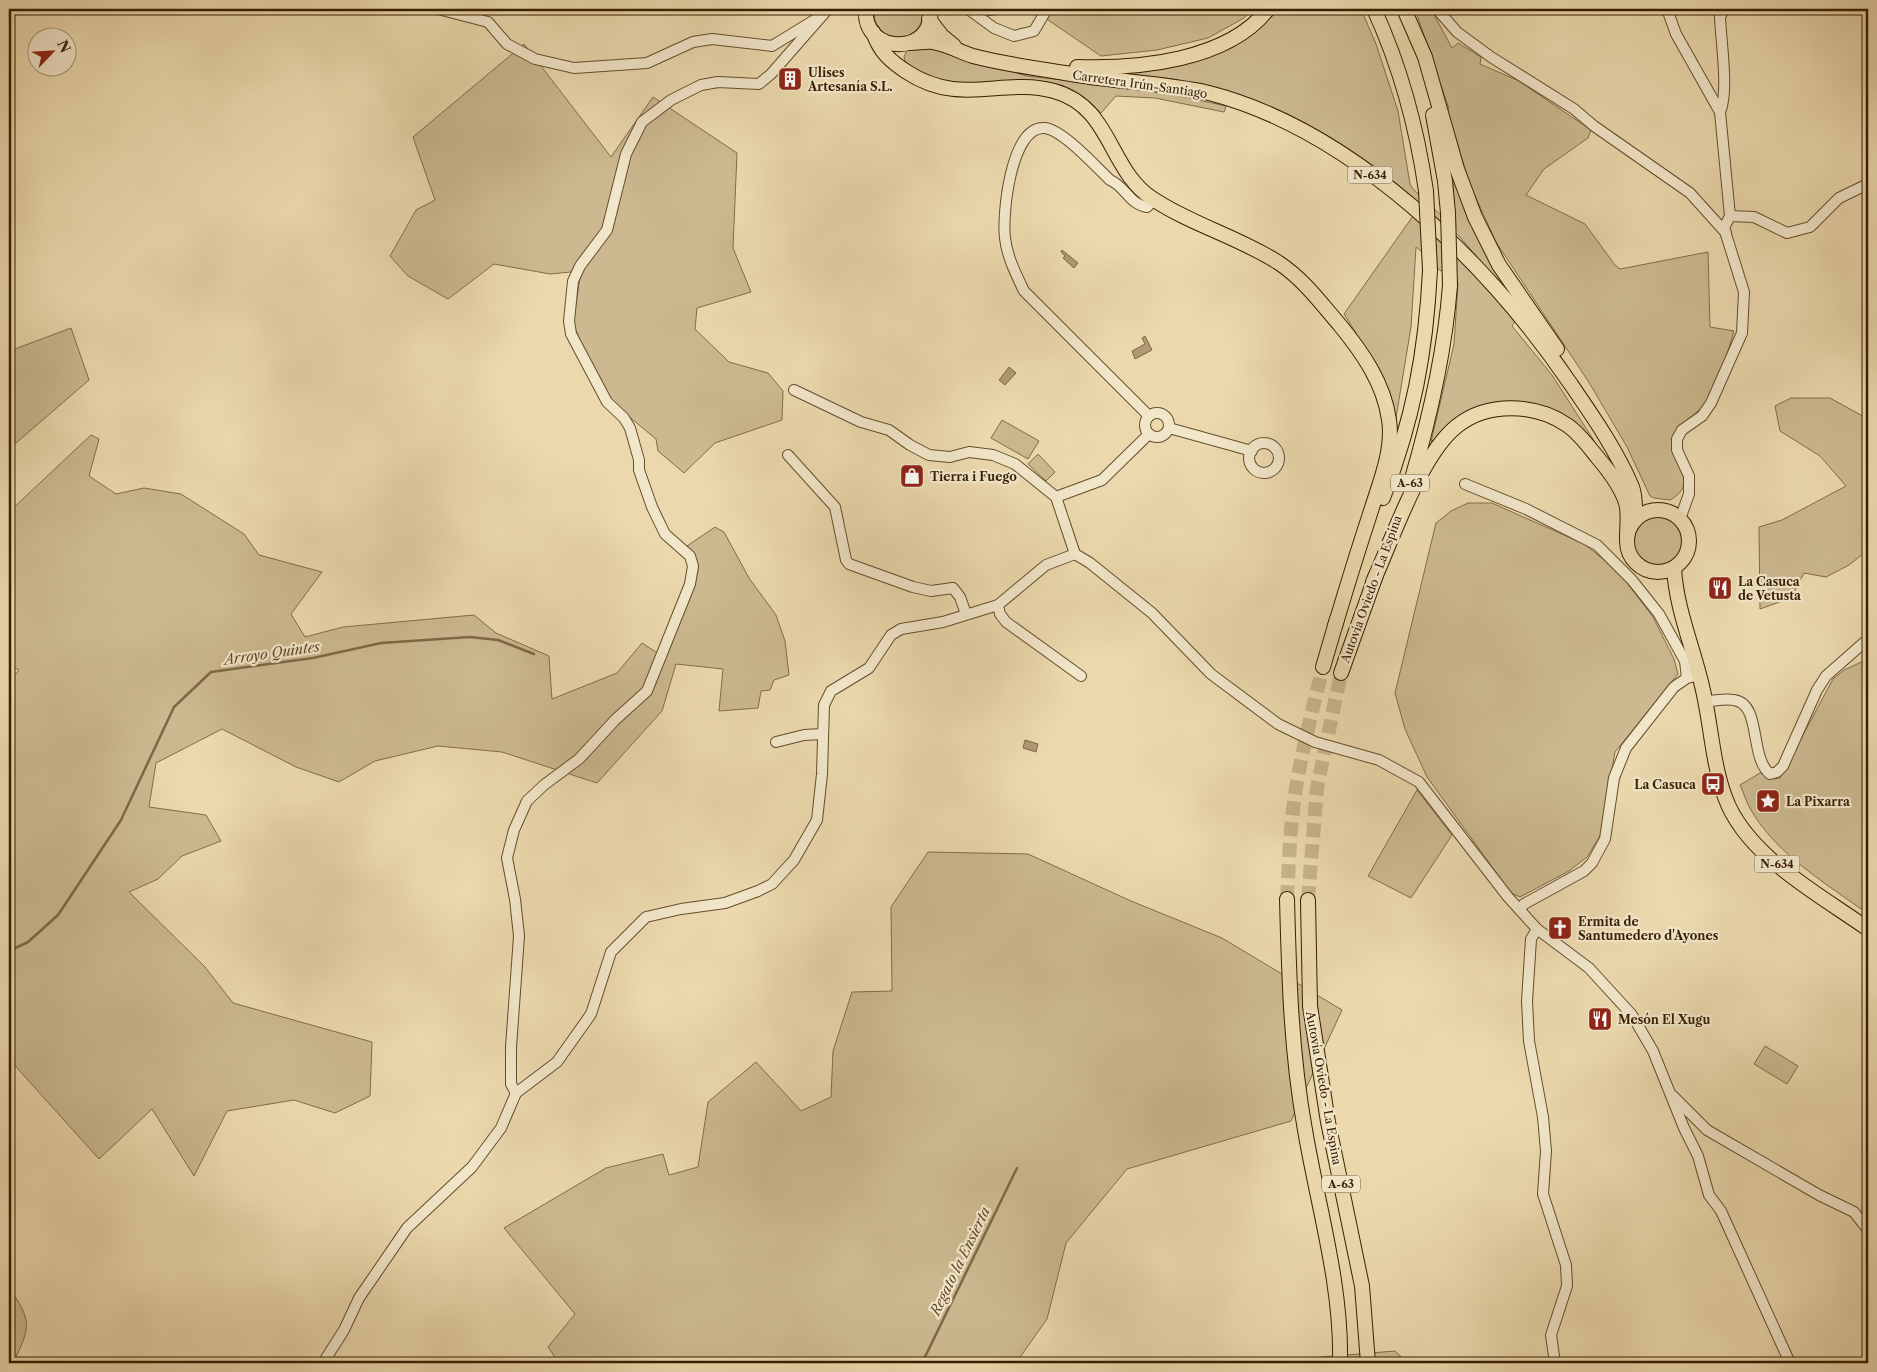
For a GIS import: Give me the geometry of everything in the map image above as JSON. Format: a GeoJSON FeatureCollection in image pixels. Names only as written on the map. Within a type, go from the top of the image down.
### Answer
{"type":"FeatureCollection","features":[{"type":"Feature","properties":{"kind":"highway"},"geometry":{"type":"LineString","coordinates":[[866,9],[868,22],[878,45],[889,60],[918,79],[943,88],[970,90],[1034,88],[1055,91],[1075,100],[1096,119],[1137,186],[1154,200],[1285,267],[1311,291],[1343,329],[1381,386],[1390,422],[1384,469],[1335,626]]}},
{"type":"Feature","properties":{"kind":"highway"},"geometry":{"type":"LineString","coordinates":[[1032,67],[1112,67],[1174,59],[1211,49],[1225,43],[1251,26],[1268,9]]}},
{"type":"Feature","properties":{"kind":"highway","name":"Autovía Oviedo - La Espina"},"geometry":{"type":"LineString","coordinates":[[1323,667],[1335,626],[1398,459],[1413,406],[1423,356],[1430,270],[1426,191],[1420,153],[1405,89],[1374,9]]}},
{"type":"Feature","properties":{"kind":"highway","name":"Autovía Oviedo - La Espina"},"geometry":{"type":"LineString","coordinates":[[1341,673],[1410,484],[1426,430],[1444,350],[1450,285],[1445,181],[1423,75],[1399,9]]}},
{"type":"Feature","properties":{"kind":"highway"},"geometry":{"type":"LineString","coordinates":[[1404,9],[1425,57],[1457,169],[1475,217],[1499,265],[1593,405],[1608,442]]}},
{"type":"Feature","properties":{"kind":"highway","name":"N-634"},"geometry":{"type":"LineString","coordinates":[[873,32],[891,45],[906,44],[919,37],[926,29],[930,14]]}},
{"type":"Feature","properties":{"kind":"highway","name":"Carretera Irún-Santiago"},"geometry":{"type":"LineString","coordinates":[[930,14],[942,36],[959,50]]}},
{"type":"Feature","properties":{"kind":"highway","name":"Carretera Irún-Santiago"},"geometry":{"type":"LineString","coordinates":[[906,44],[933,42],[972,55],[1069,74],[1166,85],[1208,94],[1278,118],[1336,151],[1417,211],[1480,271],[1545,348],[1608,442],[1633,489],[1660,510]]}},
{"type":"Feature","properties":{"kind":"highway"},"geometry":{"type":"LineString","coordinates":[[903,69],[900,60],[906,44]]}},
{"type":"Feature","properties":{"kind":"highway"},"geometry":{"type":"LineString","coordinates":[[1373,582],[1414,490],[1440,442],[1458,425],[1469,418],[1483,412],[1499,409],[1514,408],[1538,412],[1568,425],[1610,473],[1626,503],[1627,537]]}},
{"type":"Feature","properties":{"kind":"highway","name":"Carretera Irún-Santiago"},"geometry":{"type":"LineString","coordinates":[[1633,489],[1635,520]]}},
{"type":"Feature","properties":{"kind":"highway"},"geometry":{"type":"LineString","coordinates":[[1635,520],[1650,511],[1660,510]]}},
{"type":"Feature","properties":{"kind":"highway","name":"N-634"},"geometry":{"type":"LineString","coordinates":[[1660,510],[1671,513],[1680,519]]}},
{"type":"Feature","properties":{"kind":"highway"},"geometry":{"type":"LineString","coordinates":[[1655,572],[1674,568],[1683,558],[1688,542],[1687,531],[1680,519]]}},
{"type":"Feature","properties":{"kind":"highway","name":"N-634"},"geometry":{"type":"LineString","coordinates":[[1635,520],[1627,537],[1628,549],[1633,559],[1639,566],[1655,572],[1679,602]]}},
{"type":"Feature","properties":{"kind":"highway","name":"N-634"},"geometry":{"type":"LineString","coordinates":[[1674,568],[1694,677],[1706,701],[1718,773],[1725,798],[1737,825],[1757,848],[1776,863],[1868,928]]}},
{"type":"Feature","properties":{"kind":"highway","name":"Autovía Oviedo - La Espina"},"geometry":{"type":"LineString","coordinates":[[1287,899],[1294,1057],[1305,1131],[1330,1259],[1338,1326],[1340,1363]]}},
{"type":"Feature","properties":{"kind":"highway","name":"Autovía Oviedo - La Espina"},"geometry":{"type":"LineString","coordinates":[[1308,900],[1310,1006],[1328,1122],[1362,1286],[1368,1363]]}},
{"type":"Feature","properties":{"kind":"street"},"geometry":{"type":"LineString","coordinates":[[438,9],[488,22],[508,44],[535,59],[574,68],[647,63],[693,42],[712,39],[772,46],[827,11]]}},
{"type":"Feature","properties":{"kind":"street"},"geometry":{"type":"LineString","coordinates":[[968,9],[994,28],[1014,36],[1034,31],[1047,9]]}},
{"type":"Feature","properties":{"kind":"street"},"geometry":{"type":"LineString","coordinates":[[1436,9],[1457,32],[1491,57],[1574,109],[1594,126],[1690,193],[1726,233]]}},
{"type":"Feature","properties":{"kind":"street"},"geometry":{"type":"LineString","coordinates":[[1667,9],[1676,34],[1720,112]]}},
{"type":"Feature","properties":{"kind":"street"},"geometry":{"type":"LineString","coordinates":[[1680,519],[1689,494],[1689,476],[1677,450],[1677,440],[1682,430],[1702,416],[1711,402],[1742,333],[1744,292],[1724,228],[1730,216],[1720,112],[1724,96],[1720,17],[1724,9]]}},
{"type":"Feature","properties":{"kind":"street"},"geometry":{"type":"LineString","coordinates":[[516,1093],[511,1084],[511,1047],[519,936],[515,899],[506,858],[514,830],[527,801],[579,759],[615,720],[647,691],[690,584],[693,566],[690,556],[665,534],[652,507],[639,470],[639,460],[630,428],[624,418],[607,402],[571,334],[569,320],[573,281],[580,266],[607,230],[626,154],[642,122],[671,100],[701,85],[718,82],[759,84],[771,74],[827,11]]}},
{"type":"Feature","properties":{"kind":"street"},"geometry":{"type":"LineString","coordinates":[[1149,416],[1024,291],[1013,268],[1005,238],[1005,206],[1012,171],[1024,138],[1036,130],[1045,128],[1058,133],[1110,180],[1119,184],[1137,205],[1147,207],[1154,200]]}},
{"type":"Feature","properties":{"kind":"street"},"geometry":{"type":"LineString","coordinates":[[1730,216],[1754,217],[1787,233],[1810,227],[1840,198],[1868,184]]}},
{"type":"Feature","properties":{"kind":"street"},"geometry":{"type":"LineString","coordinates":[[794,390],[861,422],[889,430],[910,445],[929,455],[950,456],[969,452],[993,455],[1015,464],[1056,497],[1075,554],[1152,613],[1211,674],[1278,724],[1315,742],[1379,760],[1419,782],[1508,897],[1537,929],[1589,968],[1632,1015],[1653,1051],[1698,1156],[1710,1195],[1721,1211],[1790,1363]]}},
{"type":"Feature","properties":{"kind":"street"},"geometry":{"type":"LineString","coordinates":[[1155,413],[1163,414],[1169,422],[1169,428],[1162,436],[1154,437],[1149,434],[1145,427],[1149,416],[1155,413]]}},
{"type":"Feature","properties":{"kind":"street"},"geometry":{"type":"LineString","coordinates":[[1169,428],[1252,451]]}},
{"type":"Feature","properties":{"kind":"street"},"geometry":{"type":"LineString","coordinates":[[1056,497],[1102,480],[1149,434]]}},
{"type":"Feature","properties":{"kind":"street"},"geometry":{"type":"LineString","coordinates":[[788,455],[835,507],[846,560],[849,564],[913,587],[931,591],[953,588],[960,597],[966,614]]}},
{"type":"Feature","properties":{"kind":"street"},"geometry":{"type":"LineString","coordinates":[[1465,484],[1526,509],[1597,545],[1632,580],[1659,614],[1694,677],[1674,688],[1626,748],[1618,762],[1605,840],[1599,854],[1584,871],[1524,904],[1520,909]]}},
{"type":"Feature","properties":{"kind":"street"},"geometry":{"type":"LineString","coordinates":[[323,1363],[344,1330],[359,1298],[408,1228],[472,1167],[501,1128],[516,1093],[557,1062],[591,1014],[611,952],[646,917],[681,909],[725,903],[758,891],[772,884],[794,860],[817,820],[822,774],[824,705],[831,691],[869,668],[891,635],[901,629],[943,622],[998,605],[1046,565],[1075,554]]}},
{"type":"Feature","properties":{"kind":"street"},"geometry":{"type":"LineString","coordinates":[[998,605],[1000,614],[1006,622],[1081,676]]}},
{"type":"Feature","properties":{"kind":"street"},"geometry":{"type":"LineString","coordinates":[[1706,701],[1734,700],[1743,703],[1752,720],[1763,768],[1770,774],[1777,772],[1783,766],[1817,690],[1826,676],[1868,639]]}},
{"type":"Feature","properties":{"kind":"street"},"geometry":{"type":"LineString","coordinates":[[776,742],[804,735],[822,734]]}},
{"type":"Feature","properties":{"kind":"street"},"geometry":{"type":"LineString","coordinates":[[1537,929],[1531,940],[1527,1001],[1529,1041],[1543,1117],[1546,1151],[1543,1194],[1566,1265],[1567,1286],[1552,1335],[1554,1363]]}},
{"type":"Feature","properties":{"kind":"street"},"geometry":{"type":"LineString","coordinates":[[1670,1094],[1707,1130],[1818,1195],[1854,1212],[1868,1230]]}},
{"type":"Feature","properties":{"kind":"shaded area"},"geometry":{"type":"Polygon","coordinates":[[[874,9],[923,9],[921,22],[915,31],[907,36],[898,37],[889,36],[881,30],[876,21],[874,9]]]}},
{"type":"Feature","properties":{"kind":"shaded area"},"geometry":{"type":"Polygon","coordinates":[[[977,9],[1032,9],[987,16],[977,9]]]}},
{"type":"Feature","properties":{"kind":"shaded area"},"geometry":{"type":"Polygon","coordinates":[[[1032,9],[1253,9],[1244,18],[1208,38],[1157,50],[1101,56],[1032,9]]]}},
{"type":"Feature","properties":{"kind":"shaded area"},"geometry":{"type":"Polygon","coordinates":[[[1273,9],[1361,9],[1376,44],[1398,111],[1412,188],[1456,229],[1452,172],[1519,306],[1459,236],[1390,181],[1319,133],[1280,112],[1236,94],[1173,79],[1112,72],[1194,59],[1273,9]]]}},
{"type":"Feature","properties":{"kind":"shaded area"},"geometry":{"type":"Polygon","coordinates":[[[1415,9],[1431,9],[1452,48],[1458,43],[1481,57],[1480,64],[1519,81],[1591,130],[1588,138],[1544,169],[1526,195],[1585,224],[1620,269],[1708,252],[1710,327],[1734,331],[1723,368],[1711,395],[1706,403],[1679,427],[1673,435],[1672,444],[1684,477],[1684,485],[1680,493],[1670,500],[1650,496],[1627,447],[1590,384],[1496,242],[1470,185],[1447,110],[1449,109],[1415,9]]]}},
{"type":"Feature","properties":{"kind":"shaded area"},"geometry":{"type":"Polygon","coordinates":[[[524,44],[611,157],[653,97],[737,153],[733,248],[751,292],[697,308],[695,329],[729,362],[768,373],[783,391],[782,420],[715,443],[684,473],[658,451],[656,439],[611,402],[575,328],[574,317],[581,271],[550,274],[494,264],[448,299],[408,276],[390,256],[416,210],[435,200],[413,137],[524,44]]]}},
{"type":"Feature","properties":{"kind":"shaded area"},"geometry":{"type":"Polygon","coordinates":[[[929,47],[1027,76],[1152,90],[1226,106],[1224,112],[1155,98],[1116,96],[1101,113],[1081,96],[1056,85],[964,84],[930,77],[916,71],[905,61],[904,57],[907,50],[929,47]]]}},
{"type":"Feature","properties":{"kind":"shaded area"},"geometry":{"type":"Polygon","coordinates":[[[1413,216],[1471,270],[1515,321],[1512,326],[1552,375],[1600,450],[1546,408],[1457,418],[1431,442],[1454,344],[1458,283],[1437,268],[1436,264],[1416,247],[1411,327],[1395,424],[1391,398],[1383,377],[1359,343],[1356,333],[1344,314],[1413,216]]]}},
{"type":"Feature","properties":{"kind":"shaded area"},"geometry":{"type":"Polygon","coordinates":[[[1062,250],[1078,263],[1074,268],[1063,258],[1065,256],[1061,252],[1062,250]]]}},
{"type":"Feature","properties":{"kind":"shaded area"},"geometry":{"type":"Polygon","coordinates":[[[71,328],[89,380],[9,449],[9,343],[15,349],[71,328]]]}},
{"type":"Feature","properties":{"kind":"shaded area"},"geometry":{"type":"Polygon","coordinates":[[[1145,336],[1152,350],[1135,359],[1132,351],[1145,344],[1142,338],[1145,336]]]}},
{"type":"Feature","properties":{"kind":"shaded area"},"geometry":{"type":"Polygon","coordinates":[[[1009,367],[1016,373],[1005,385],[999,380],[1009,367]]]}},
{"type":"Feature","properties":{"kind":"shaded area"},"geometry":{"type":"Polygon","coordinates":[[[1791,398],[1830,398],[1868,419],[1868,550],[1849,565],[1826,577],[1804,573],[1791,598],[1760,609],[1759,527],[1782,520],[1846,486],[1820,456],[1780,431],[1775,406],[1791,398]]]}},
{"type":"Feature","properties":{"kind":"shaded area"},"geometry":{"type":"Polygon","coordinates":[[[1002,420],[1039,441],[1028,459],[991,438],[1002,420]]]}},
{"type":"Feature","properties":{"kind":"shaded area"},"geometry":{"type":"Polygon","coordinates":[[[91,435],[99,439],[89,476],[116,494],[144,488],[181,494],[244,534],[259,555],[322,572],[291,614],[305,637],[343,627],[474,615],[496,633],[549,656],[552,699],[617,673],[642,643],[665,658],[698,572],[694,558],[687,546],[715,527],[724,532],[749,578],[776,615],[785,641],[789,675],[774,680],[770,690],[761,691],[758,708],[719,711],[723,669],[676,664],[662,711],[597,783],[502,752],[438,746],[375,761],[339,782],[296,767],[222,729],[156,763],[149,807],[206,815],[221,841],[182,856],[158,879],[129,892],[205,967],[233,1003],[372,1042],[370,1096],[335,1113],[294,1100],[227,1111],[194,1176],[152,1109],[99,1159],[9,1059],[9,682],[19,670],[9,665],[9,512],[91,435]]]}},
{"type":"Feature","properties":{"kind":"shaded area"},"geometry":{"type":"Polygon","coordinates":[[[1038,454],[1055,472],[1046,481],[1028,464],[1038,454]]]}},
{"type":"Feature","properties":{"kind":"shaded area"},"geometry":{"type":"Polygon","coordinates":[[[1468,503],[1492,503],[1584,544],[1603,559],[1624,579],[1653,617],[1674,659],[1678,674],[1615,752],[1600,836],[1587,857],[1569,871],[1520,897],[1511,893],[1427,777],[1405,729],[1395,693],[1436,523],[1451,511],[1468,503]]]}},
{"type":"Feature","properties":{"kind":"shaded area"},"geometry":{"type":"Polygon","coordinates":[[[1657,515],[1666,517],[1677,526],[1682,540],[1680,549],[1671,560],[1657,565],[1648,563],[1637,554],[1632,540],[1634,531],[1643,520],[1657,515]]]}},
{"type":"Feature","properties":{"kind":"shaded area"},"geometry":{"type":"Polygon","coordinates":[[[1868,659],[1868,914],[1804,868],[1774,841],[1751,810],[1740,785],[1760,773],[1775,779],[1780,778],[1833,679],[1844,670],[1868,659]]]}},
{"type":"Feature","properties":{"kind":"shaded area"},"geometry":{"type":"Polygon","coordinates":[[[1025,740],[1038,744],[1036,752],[1023,748],[1025,740]]]}},
{"type":"Feature","properties":{"kind":"shaded area"},"geometry":{"type":"Polygon","coordinates":[[[1417,790],[1452,835],[1411,898],[1368,876],[1417,790]]]}},
{"type":"Feature","properties":{"kind":"shaded area"},"geometry":{"type":"Polygon","coordinates":[[[928,852],[1028,854],[1131,901],[1222,938],[1342,1010],[1291,1121],[1127,1169],[1066,1243],[1047,1319],[1016,1363],[559,1363],[548,1347],[575,1314],[504,1228],[606,1168],[663,1154],[669,1175],[698,1167],[708,1102],[756,1062],[801,1111],[831,1097],[833,1051],[852,992],[892,991],[891,907],[928,852]]]}},
{"type":"Feature","properties":{"kind":"shaded area"},"geometry":{"type":"Polygon","coordinates":[[[1765,1046],[1798,1066],[1787,1084],[1754,1064],[1765,1046]]]}},
{"type":"Feature","properties":{"kind":"shaded area"},"geometry":{"type":"Polygon","coordinates":[[[9,1287],[22,1308],[26,1324],[23,1341],[13,1363],[9,1363],[9,1287]]]}},
{"type":"Feature","properties":{"kind":"shaded area"},"geometry":{"type":"Polygon","coordinates":[[[1395,1351],[1408,1363],[1290,1363],[1297,1359],[1395,1351]]]}},
{"type":"Feature","properties":{"kind":"waterway","name":"Arroyo Quintes"},"geometry":{"type":"LineString","coordinates":[[9,951],[28,942],[58,915],[121,820],[174,707],[211,672],[313,658],[381,643],[470,637],[498,640],[534,654]]}},
{"type":"Feature","properties":{"kind":"waterway","name":"Regato la Ensierta"},"geometry":{"type":"LineString","coordinates":[[922,1363],[1017,1168]]}},
{"type":"Feature","properties":{"kind":"tunnel"},"geometry":{"type":"LineString","coordinates":[[1287,899],[1291,830],[1296,788],[1323,667]]}},
{"type":"Feature","properties":{"kind":"tunnel"},"geometry":{"type":"LineString","coordinates":[[1308,900],[1317,788],[1341,673]]}},
{"type":"Feature","properties":{"kind":"place","name":"Ulises Artesanía S.L."},"geometry":{"type":"Point","coordinates":[790,79]}},
{"type":"Feature","properties":{"kind":"place","name":"Tierra i Fuego"},"geometry":{"type":"Point","coordinates":[912,476]}},
{"type":"Feature","properties":{"kind":"place","name":"La Casuca de Vetusta"},"geometry":{"type":"Point","coordinates":[1720,588]}},
{"type":"Feature","properties":{"kind":"place","name":"La Casuca"},"geometry":{"type":"Point","coordinates":[1713,784]}},
{"type":"Feature","properties":{"kind":"place","name":"La Pixarra"},"geometry":{"type":"Point","coordinates":[1768,801]}},
{"type":"Feature","properties":{"kind":"place","name":"Ermita de Santumedero d'Ayones"},"geometry":{"type":"Point","coordinates":[1560,928]}},
{"type":"Feature","properties":{"kind":"place","name":"Mesón El Xugu"},"geometry":{"type":"Point","coordinates":[1600,1019]}}]}
